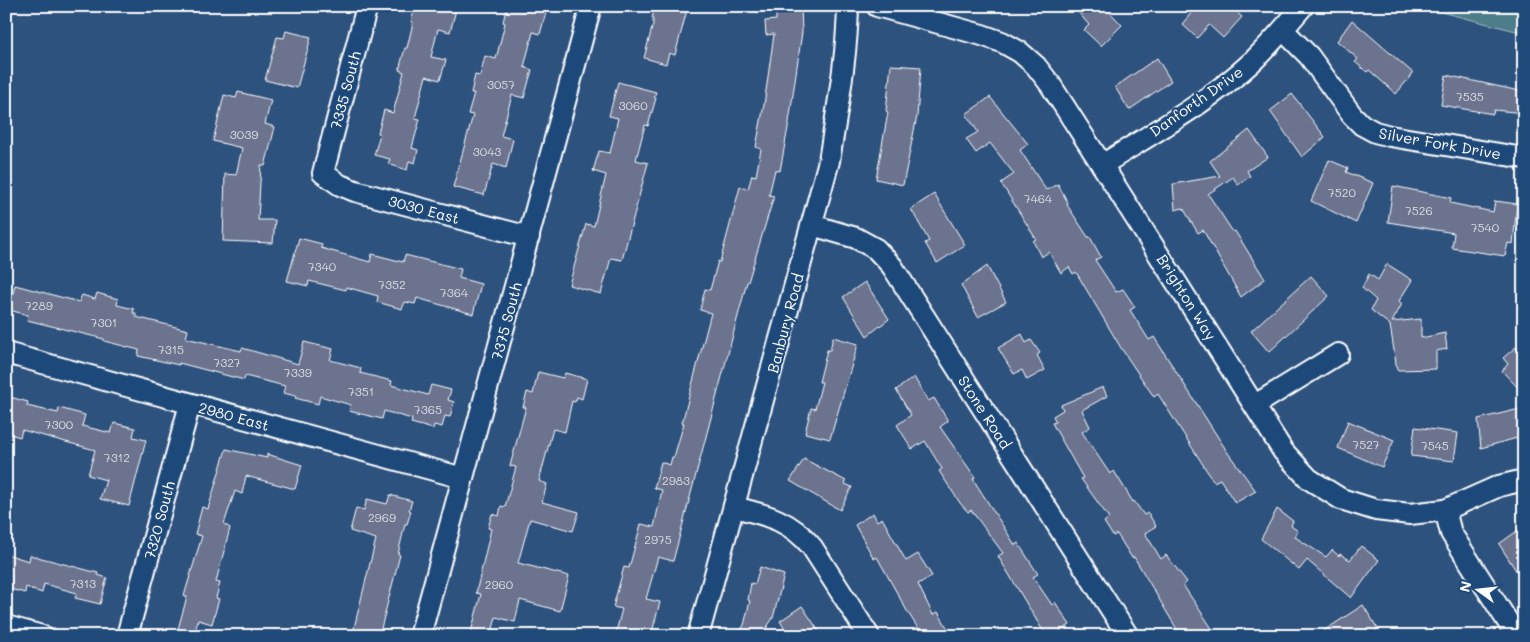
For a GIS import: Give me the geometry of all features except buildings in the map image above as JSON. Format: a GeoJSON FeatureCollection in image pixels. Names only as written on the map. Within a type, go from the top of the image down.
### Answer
{"type":"FeatureCollection","features":[{"type":"Feature","properties":{"kind":"street","name":"7335 South"},"geometry":{"type":"LineString","coordinates":[[323,173],[367,6]]}},
{"type":"Feature","properties":{"kind":"street","name":"7375 South"},"geometry":{"type":"LineString","coordinates":[[420,636],[591,6]]}},
{"type":"Feature","properties":{"kind":"street","name":"Banbury Road"},"geometry":{"type":"LineString","coordinates":[[698,636],[829,161],[848,34],[848,6]]}},
{"type":"Feature","properties":{"kind":"street","name":"Brighton Way"},"geometry":{"type":"LineString","coordinates":[[877,6],[1002,42],[1020,52],[1036,66],[1050,84],[1102,165],[1283,451],[1309,479],[1341,499],[1376,510],[1410,514],[1445,510],[1499,486],[1524,480]]}},
{"type":"Feature","properties":{"kind":"street","name":"Danforth Drive"},"geometry":{"type":"LineString","coordinates":[[1102,165],[1201,102],[1253,60],[1283,30],[1303,6]]}},
{"type":"Feature","properties":{"kind":"street","name":"Silver Fork Drive"},"geometry":{"type":"LineString","coordinates":[[1283,30],[1309,56],[1352,115],[1362,125],[1375,132],[1524,158]]}},
{"type":"Feature","properties":{"kind":"street","name":"3030 East"},"geometry":{"type":"LineString","coordinates":[[323,173],[340,185],[355,191],[529,237]]}},
{"type":"Feature","properties":{"kind":"street","name":"Stone Road"},"geometry":{"type":"LineString","coordinates":[[812,225],[856,238],[876,249],[892,266],[1128,636]]}},
{"type":"Feature","properties":{"kind":"street","name":"2980 East"},"geometry":{"type":"LineString","coordinates":[[6,353],[463,478]]}},
{"type":"Feature","properties":{"kind":"street"},"geometry":{"type":"LineString","coordinates":[[1255,404],[1338,354]]}},
{"type":"Feature","properties":{"kind":"street","name":"7320 South"},"geometry":{"type":"LineString","coordinates":[[127,636],[190,404]]}},
{"type":"Feature","properties":{"kind":"street"},"geometry":{"type":"LineString","coordinates":[[734,507],[775,518],[802,535],[812,547],[869,636]]}},
{"type":"Feature","properties":{"kind":"street"},"geometry":{"type":"LineString","coordinates":[[1445,510],[1451,533],[1517,636]]}},
{"type":"Feature","properties":{"kind":"street"},"geometry":{"type":"LineString","coordinates":[[6,626],[42,636]]}},
{"type":"Feature","properties":{"kind":"green space"},"geometry":{"type":"Polygon","coordinates":[[[730,6],[761,6],[759,13],[730,6]]]}},
{"type":"Feature","properties":{"kind":"green space"},"geometry":{"type":"Polygon","coordinates":[[[1417,6],[1524,6],[1524,33],[1417,6]]]}}]}
